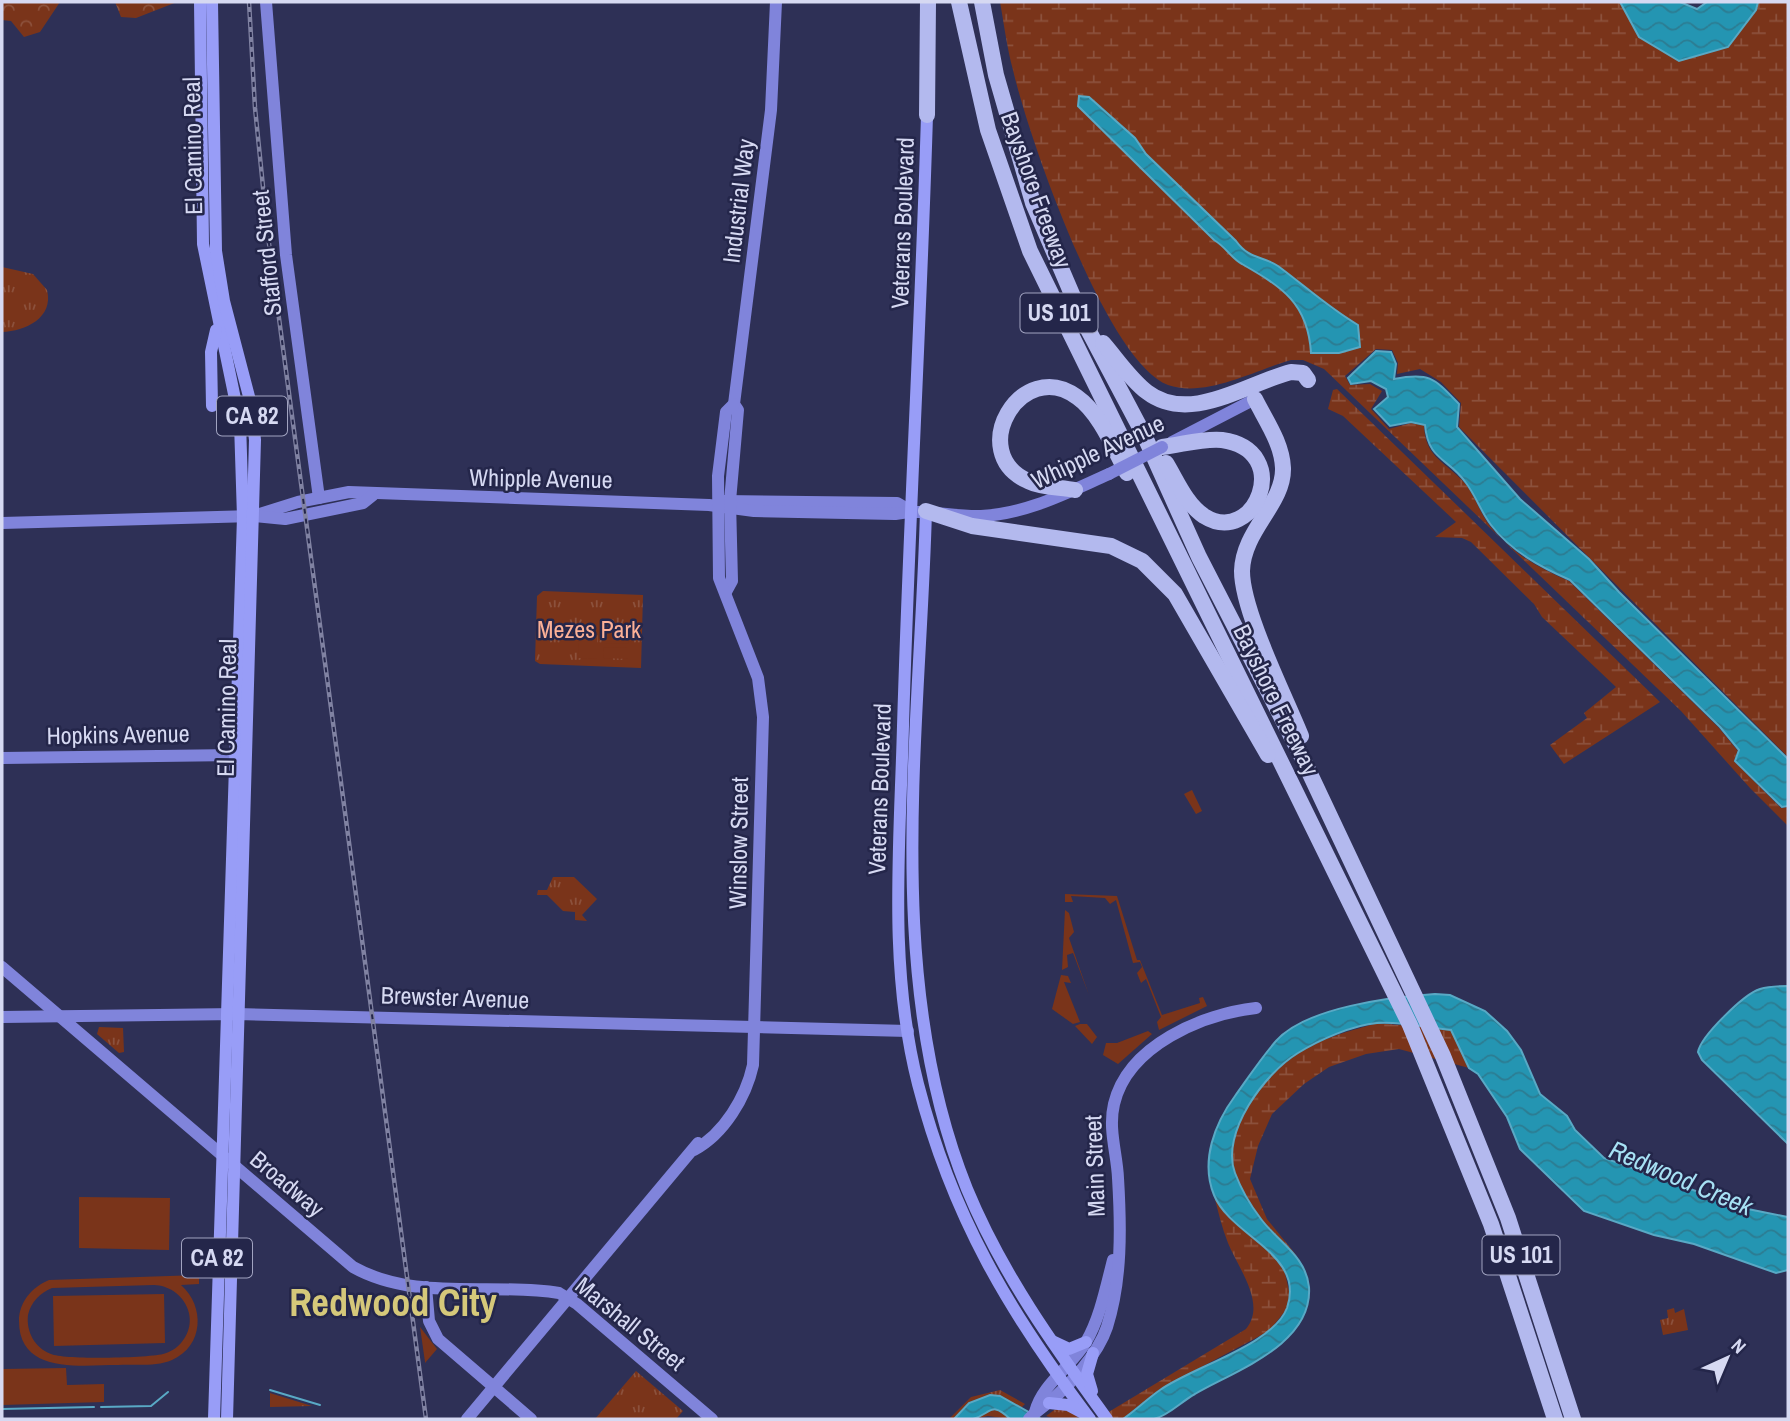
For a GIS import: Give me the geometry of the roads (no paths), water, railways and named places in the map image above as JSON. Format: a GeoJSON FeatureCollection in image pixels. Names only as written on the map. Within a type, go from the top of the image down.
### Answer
{"type":"FeatureCollection","features":[{"type":"Feature","properties":{"kind":"highway"},"geometry":{"type":"LineString","coordinates":[[927,115],[928,2]]}},
{"type":"Feature","properties":{"kind":"highway","name":"Bayshore Freeway"},"geometry":{"type":"LineString","coordinates":[[958,2],[988,130],[1031,251],[1393,988],[1440,1095],[1491,1224],[1555,1419]]}},
{"type":"Feature","properties":{"kind":"highway","name":"Bayshore Freeway"},"geometry":{"type":"LineString","coordinates":[[982,2],[996,75],[1033,203],[1083,320],[1145,437],[1199,557],[1303,759],[1412,987],[1459,1093],[1508,1218],[1573,1419]]}},
{"type":"Feature","properties":{"kind":"highway"},"geometry":{"type":"LineString","coordinates":[[1083,320],[1141,387],[1171,404],[1209,401],[1291,372],[1303,373],[1308,380]]}},
{"type":"Feature","properties":{"kind":"highway"},"geometry":{"type":"LineString","coordinates":[[1075,490],[1030,482],[1015,472],[1006,459],[1000,436],[1003,419],[1017,400],[1029,392],[1057,389],[1072,393],[1084,402],[1184,565]]}},
{"type":"Feature","properties":{"kind":"highway"},"geometry":{"type":"LineString","coordinates":[[1255,399],[1277,443],[1283,474],[1275,496],[1247,544],[1243,562],[1243,588],[1303,741],[1303,759]]}},
{"type":"Feature","properties":{"kind":"highway"},"geometry":{"type":"LineString","coordinates":[[1145,437],[1164,460],[1189,501],[1205,517],[1233,521],[1250,511],[1258,500],[1262,474],[1256,459],[1245,449],[1212,440],[1163,447]]}},
{"type":"Feature","properties":{"kind":"highway"},"geometry":{"type":"LineString","coordinates":[[926,511],[972,526],[1111,546],[1142,561],[1175,594],[1247,722],[1308,816]]}},
{"type":"Feature","properties":{"kind":"main road","name":"El Camino Real"},"geometry":{"type":"LineString","coordinates":[[200,2],[203,244],[217,326],[240,423],[248,517],[234,1014],[221,1156],[214,1419]]}},
{"type":"Feature","properties":{"kind":"main road","name":"El Camino Real"},"geometry":{"type":"LineString","coordinates":[[212,2],[216,251],[225,301],[251,404],[255,440],[248,517],[236,755],[233,1165],[227,1419]]}},
{"type":"Feature","properties":{"kind":"main road","name":"Veterans Boulevard"},"geometry":{"type":"LineString","coordinates":[[927,115],[920,346],[909,510],[898,926],[908,1031],[918,1083],[934,1141],[969,1233],[1009,1304],[1089,1418]]}},
{"type":"Feature","properties":{"kind":"main road"},"geometry":{"type":"LineString","coordinates":[[212,406],[211,352],[217,326]]}},
{"type":"Feature","properties":{"kind":"main road","name":"Veterans Boulevard"},"geometry":{"type":"LineString","coordinates":[[926,511],[915,822],[914,936],[924,1030],[946,1128],[992,1244],[1048,1337],[1107,1419]]}},
{"type":"Feature","properties":{"kind":"main road"},"geometry":{"type":"LineString","coordinates":[[906,640],[920,662]]}},
{"type":"Feature","properties":{"kind":"main road"},"geometry":{"type":"LineString","coordinates":[[902,768],[906,807],[915,822]]}},
{"type":"Feature","properties":{"kind":"main road"},"geometry":{"type":"LineString","coordinates":[[977,1209],[969,1233],[992,1244]]}},
{"type":"Feature","properties":{"kind":"main road"},"geometry":{"type":"LineString","coordinates":[[1048,1337],[1069,1349],[1089,1348],[1087,1374],[1099,1408]]}},
{"type":"Feature","properties":{"kind":"main road"},"geometry":{"type":"LineString","coordinates":[[1049,1403],[1068,1405],[1089,1418]]}},
{"type":"Feature","properties":{"kind":"street","name":"Stafford Street"},"geometry":{"type":"LineString","coordinates":[[266,2],[286,255],[319,498]]}},
{"type":"Feature","properties":{"kind":"street","name":"Industrial Way"},"geometry":{"type":"LineString","coordinates":[[721,504],[738,411],[734,404],[771,110],[776,2]]}},
{"type":"Feature","properties":{"kind":"street","name":"Whipple Avenue"},"geometry":{"type":"LineString","coordinates":[[248,517],[349,492],[373,495],[721,504],[897,503],[909,510],[978,516],[1005,513],[1075,490],[1255,399]]}},
{"type":"Feature","properties":{"kind":"street","name":"Whipple Avenue"},"geometry":{"type":"LineString","coordinates":[[2,523],[300,517],[363,503],[373,495]]}},
{"type":"Feature","properties":{"kind":"street","name":"Winslow Street"},"geometry":{"type":"LineString","coordinates":[[467,1419],[694,1150],[706,1144],[736,1108],[739,1097],[750,1080],[753,1065],[763,717],[758,678],[726,592],[732,580],[721,504]]}},
{"type":"Feature","properties":{"kind":"street","name":"Hopkins Avenue"},"geometry":{"type":"LineString","coordinates":[[2,758],[236,755]]}},
{"type":"Feature","properties":{"kind":"street","name":"Broadway"},"geometry":{"type":"LineString","coordinates":[[2,967],[353,1267],[384,1282],[426,1287]]}},
{"type":"Feature","properties":{"kind":"street","name":"Main Street"},"geometry":{"type":"LineString","coordinates":[[1032,1416],[1049,1403],[1062,1382],[1107,1329],[1118,1281],[1118,1176],[1112,1119],[1122,1083],[1154,1046],[1177,1033],[1214,1016],[1256,1008]]}},
{"type":"Feature","properties":{"kind":"street","name":"Brewster Avenue"},"geometry":{"type":"LineString","coordinates":[[2,1017],[234,1014],[908,1031]]}},
{"type":"Feature","properties":{"kind":"street","name":"Marshall Street"},"geometry":{"type":"LineString","coordinates":[[426,1287],[549,1291],[569,1298],[712,1419]]}},
{"type":"Feature","properties":{"kind":"street"},"geometry":{"type":"LineString","coordinates":[[426,1287],[429,1321],[438,1339],[531,1419]]}},
{"type":"Feature","properties":{"kind":"street","name":"Main Street"},"geometry":{"type":"LineString","coordinates":[[1032,1416],[1039,1399],[1062,1382]]}},
{"type":"Feature","properties":{"kind":"water"},"geometry":{"type":"Polygon","coordinates":[[[1620,2],[1680,2],[1697,9],[1707,2],[1758,2],[1756,10],[1728,47],[1679,61],[1639,37],[1620,2]]]}},
{"type":"Feature","properties":{"kind":"water"},"geometry":{"type":"Polygon","coordinates":[[[1079,96],[1089,97],[1135,138],[1146,154],[1246,251],[1278,266],[1358,325],[1360,347],[1339,353],[1311,353],[1305,321],[1290,298],[1281,289],[1238,262],[1214,240],[1078,106],[1079,96]]]}},
{"type":"Feature","properties":{"kind":"water"},"geometry":{"type":"Polygon","coordinates":[[[1376,351],[1391,352],[1396,364],[1394,379],[1424,377],[1437,383],[1451,395],[1459,404],[1457,427],[1520,499],[1589,559],[1788,759],[1788,806],[1782,807],[1735,761],[1739,750],[1720,727],[1570,580],[1527,557],[1499,534],[1487,520],[1466,483],[1430,446],[1425,425],[1411,422],[1390,426],[1374,409],[1388,397],[1386,389],[1371,381],[1351,384],[1348,378],[1376,351]]]}},
{"type":"Feature","properties":{"kind":"water"},"geometry":{"type":"Polygon","coordinates":[[[1774,986],[1788,986],[1788,1144],[1702,1060],[1698,1052],[1724,1016],[1753,992],[1774,986]]]}},
{"type":"Feature","properties":{"kind":"water"},"geometry":{"type":"Polygon","coordinates":[[[1435,994],[1450,995],[1485,1011],[1507,1031],[1521,1050],[1540,1094],[1567,1116],[1575,1130],[1604,1158],[1743,1208],[1788,1217],[1788,1270],[1776,1273],[1694,1244],[1654,1235],[1584,1211],[1520,1149],[1507,1117],[1478,1074],[1469,1068],[1451,1030],[1395,1023],[1368,1024],[1326,1038],[1285,1062],[1248,1106],[1234,1140],[1232,1157],[1243,1191],[1261,1219],[1297,1258],[1307,1276],[1307,1307],[1298,1325],[1268,1354],[1195,1394],[1164,1415],[1150,1420],[1123,1419],[1174,1381],[1266,1333],[1279,1321],[1287,1308],[1290,1289],[1286,1273],[1264,1247],[1223,1210],[1210,1182],[1209,1156],[1216,1130],[1228,1107],[1260,1061],[1276,1041],[1307,1020],[1374,1001],[1435,994]]]}},
{"type":"Feature","properties":{"kind":"water"},"geometry":{"type":"Polygon","coordinates":[[[990,1395],[1000,1396],[1041,1419],[1010,1419],[995,1409],[971,1420],[954,1419],[969,1403],[990,1395]]]}},
{"type":"Feature","properties":{"kind":"waterway"},"geometry":{"type":"LineString","coordinates":[[270,1390],[320,1405]]}},
{"type":"Feature","properties":{"kind":"waterway"},"geometry":{"type":"LineString","coordinates":[[101,1407],[151,1406],[168,1392]]}},
{"type":"Feature","properties":{"kind":"waterway"},"geometry":{"type":"LineString","coordinates":[[2,1409],[94,1407]]}},
{"type":"Feature","properties":{"kind":"railway"},"geometry":{"type":"LineString","coordinates":[[249,2],[255,108],[268,236],[426,1419]]}},
{"type":"Feature","properties":{"kind":"district","name":"Redwood City"},"geometry":{"type":"Point","coordinates":[393,1303]}},
{"type":"Feature","properties":{"kind":"park label","name":"Mezes Park"},"geometry":{"type":"Point","coordinates":[589,630]}},
{"type":"Feature","properties":{"kind":"water label","name":"Redwood Creek"},"geometry":{"type":"Point","coordinates":[1681,1178]}}]}
